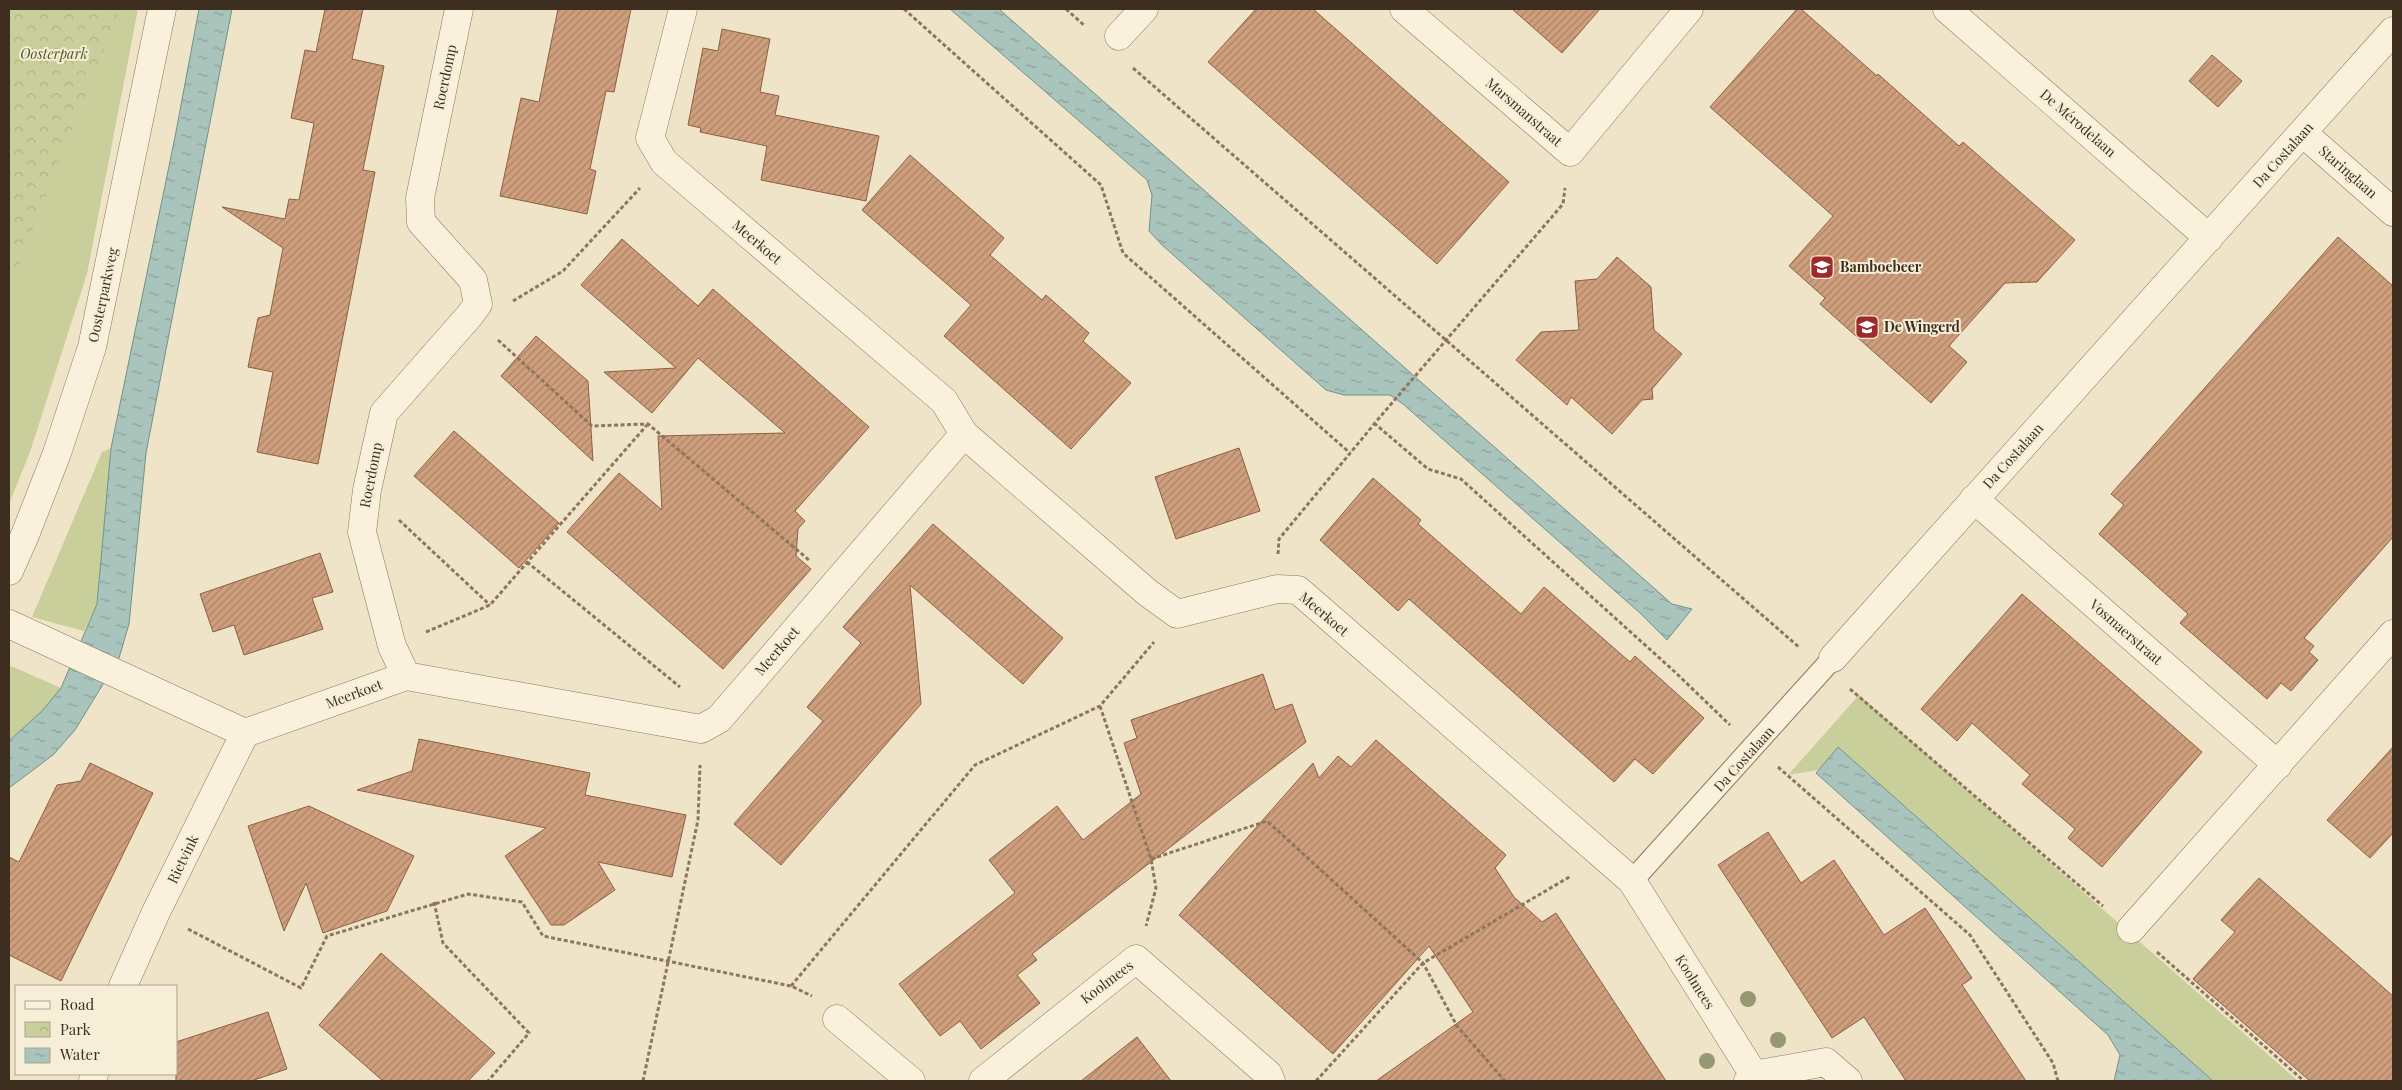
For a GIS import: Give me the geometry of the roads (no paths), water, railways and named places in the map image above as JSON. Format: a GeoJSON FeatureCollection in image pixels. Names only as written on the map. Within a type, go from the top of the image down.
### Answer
{"type":"FeatureCollection","features":[{"type":"Feature","properties":{"kind":"street","name":"Oosterparkweg"},"geometry":{"type":"LineString","coordinates":[[9,571],[57,453],[92,347],[162,9]]}},
{"type":"Feature","properties":{"kind":"street","name":"Roerdomp"},"geometry":{"type":"LineString","coordinates":[[406,676],[392,646],[362,532],[367,490],[384,413],[474,309],[473,280],[422,222],[420,198],[459,9]]}},
{"type":"Feature","properties":{"kind":"street","name":"Meerkoet"},"geometry":{"type":"LineString","coordinates":[[683,9],[650,138],[664,162],[944,401],[964,434],[1148,593],[1177,614],[1277,589],[1298,590],[1632,881]]}},
{"type":"Feature","properties":{"kind":"street"},"geometry":{"type":"LineString","coordinates":[[1119,36],[1144,9]]}},
{"type":"Feature","properties":{"kind":"street","name":"Marsmanstraat"},"geometry":{"type":"LineString","coordinates":[[1404,9],[1570,152],[1689,9]]}},
{"type":"Feature","properties":{"kind":"street","name":"De Mérodelaan"},"geometry":{"type":"LineString","coordinates":[[1947,9],[2209,238]]}},
{"type":"Feature","properties":{"kind":"street","name":"Da Costalaan"},"geometry":{"type":"LineString","coordinates":[[1833,658],[2393,31]]}},
{"type":"Feature","properties":{"kind":"street","name":"Staringlaan"},"geometry":{"type":"LineString","coordinates":[[2303,133],[2393,212]]}},
{"type":"Feature","properties":{"kind":"street","name":"Meerkoet"},"geometry":{"type":"LineString","coordinates":[[245,733],[406,676],[710,724],[964,434]]}},
{"type":"Feature","properties":{"kind":"street","name":"Vosmaerstraat"},"geometry":{"type":"LineString","coordinates":[[1974,499],[2278,765]]}},
{"type":"Feature","properties":{"kind":"street"},"geometry":{"type":"LineString","coordinates":[[9,624],[68,653],[245,733]]}},
{"type":"Feature","properties":{"kind":"street"},"geometry":{"type":"LineString","coordinates":[[2131,929],[2393,634]]}},
{"type":"Feature","properties":{"kind":"street","name":"Rietvink"},"geometry":{"type":"LineString","coordinates":[[123,985],[156,912],[245,733]]}},
{"type":"Feature","properties":{"kind":"street","name":"Koolmees"},"geometry":{"type":"LineString","coordinates":[[1632,881],[1751,1078]]}},
{"type":"Feature","properties":{"kind":"street","name":"Koolmees"},"geometry":{"type":"LineString","coordinates":[[983,1081],[1136,959],[1268,1074],[1271,1081]]}},
{"type":"Feature","properties":{"kind":"street"},"geometry":{"type":"LineString","coordinates":[[837,1019],[911,1081]]}},
{"type":"Feature","properties":{"kind":"street"},"geometry":{"type":"LineString","coordinates":[[1751,1078],[1826,1062],[1848,1081]]}},
{"type":"Feature","properties":{"kind":"lane","name":"Da Costalaan"},"geometry":{"type":"LineString","coordinates":[[1632,881],[1833,658]]}},
{"type":"Feature","properties":{"kind":"water"},"geometry":{"type":"Polygon","coordinates":[[[199,9],[232,9],[146,453],[129,624],[119,658],[75,730],[53,755],[9,788],[9,741],[42,711],[61,688],[97,604],[111,448],[175,137],[199,9]]]}},
{"type":"Feature","properties":{"kind":"water"},"geometry":{"type":"Polygon","coordinates":[[[950,9],[999,9],[1672,604],[1692,609],[1667,640],[1640,613],[1403,404],[1390,395],[1344,395],[1326,390],[1162,245],[1149,231],[1152,195],[1147,180],[950,9]]]}},
{"type":"Feature","properties":{"kind":"water"},"geometry":{"type":"Polygon","coordinates":[[[1838,747],[2213,1081],[2114,1081],[2120,1055],[2108,1035],[1816,773],[1838,747]]]}},
{"type":"Feature","properties":{"kind":"place","name":"Bamboebeer"},"geometry":{"type":"Point","coordinates":[1822,267]}},
{"type":"Feature","properties":{"kind":"place","name":"De Wingerd"},"geometry":{"type":"Point","coordinates":[1867,327]}},
{"type":"Feature","properties":{"kind":"park label","name":"Oosterpark"},"geometry":{"type":"Point","coordinates":[54,54]}}]}
